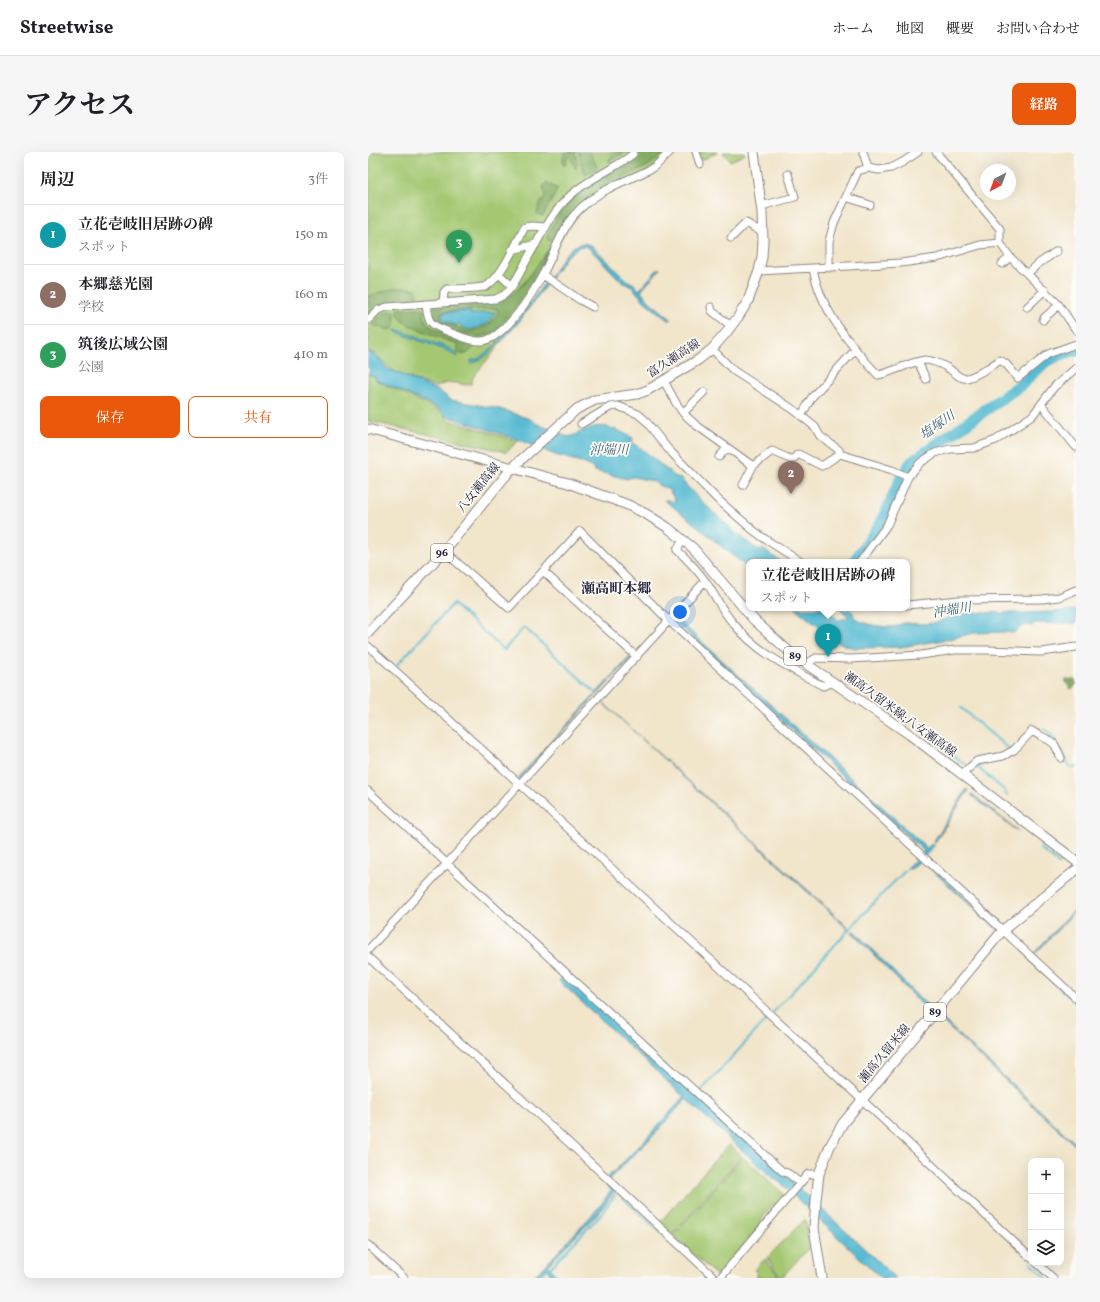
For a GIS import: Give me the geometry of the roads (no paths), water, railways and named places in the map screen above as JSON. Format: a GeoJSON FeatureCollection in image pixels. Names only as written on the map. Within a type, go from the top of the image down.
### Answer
{"type":"FeatureCollection","features":[{"type":"Feature","properties":{"kind":"main road","name":"富久瀬高線"},"geometry":{"type":"LineString","coordinates":[[512,468],[577,409],[595,400],[637,394],[648,390],[690,366],[712,349],[738,317],[748,301],[759,271],[762,257],[761,206],[754,152]]}},
{"type":"Feature","properties":{"kind":"main road","name":"八女瀬高線"},"geometry":{"type":"LineString","coordinates":[[368,429],[512,468],[444,551],[368,634]]}},
{"type":"Feature","properties":{"kind":"main road","name":"瀬高久留米線;八女瀬高線"},"geometry":{"type":"LineString","coordinates":[[512,468],[568,484],[628,505],[646,514],[667,527],[693,548],[746,611]]}},
{"type":"Feature","properties":{"kind":"main road","name":"瀬高久留米線;八女瀬高線"},"geometry":{"type":"LineString","coordinates":[[746,611],[782,646],[909,734],[1076,861]]}},
{"type":"Feature","properties":{"kind":"main road","name":"瀬高久留米線"},"geometry":{"type":"LineString","coordinates":[[822,1278],[814,1228],[819,1174],[833,1140],[843,1123],[1004,930],[1076,870]]}},
{"type":"Feature","properties":{"kind":"street"},"geometry":{"type":"LineString","coordinates":[[426,304],[430,322],[436,327],[469,339],[481,341],[494,337],[526,301],[543,275],[566,226],[573,215],[607,189],[653,167],[670,152]]}},
{"type":"Feature","properties":{"kind":"street"},"geometry":{"type":"LineString","coordinates":[[696,152],[700,164]]}},
{"type":"Feature","properties":{"kind":"street"},"geometry":{"type":"LineString","coordinates":[[863,152],[868,168]]}},
{"type":"Feature","properties":{"kind":"street"},"geometry":{"type":"LineString","coordinates":[[828,268],[829,241],[834,223],[858,171],[868,168],[879,170],[890,168],[903,162],[918,152]]}},
{"type":"Feature","properties":{"kind":"street"},"geometry":{"type":"LineString","coordinates":[[936,152],[980,203],[1000,229],[1000,243],[1010,257],[1025,274],[1045,290],[1059,305],[1076,330]]}},
{"type":"Feature","properties":{"kind":"street"},"geometry":{"type":"LineString","coordinates":[[368,320],[378,310],[387,307],[496,299],[504,295],[512,286],[546,227],[565,200],[576,190],[609,169],[621,164],[633,154]]}},
{"type":"Feature","properties":{"kind":"street"},"geometry":{"type":"LineString","coordinates":[[761,206],[795,197],[788,174]]}},
{"type":"Feature","properties":{"kind":"street"},"geometry":{"type":"LineString","coordinates":[[846,197],[870,205]]}},
{"type":"Feature","properties":{"kind":"street"},"geometry":{"type":"LineString","coordinates":[[731,238],[746,223],[762,232]]}},
{"type":"Feature","properties":{"kind":"street"},"geometry":{"type":"LineString","coordinates":[[444,303],[444,292],[447,289],[484,287],[490,284],[499,274],[525,227],[546,227]]}},
{"type":"Feature","properties":{"kind":"street"},"geometry":{"type":"LineString","coordinates":[[759,271],[901,263],[937,258],[980,245],[1000,243]]}},
{"type":"Feature","properties":{"kind":"street"},"geometry":{"type":"LineString","coordinates":[[512,250],[536,244]]}},
{"type":"Feature","properties":{"kind":"street"},"geometry":{"type":"LineString","coordinates":[[1025,274],[1057,251]]}},
{"type":"Feature","properties":{"kind":"street"},"geometry":{"type":"LineString","coordinates":[[1002,264],[1010,257]]}},
{"type":"Feature","properties":{"kind":"street"},"geometry":{"type":"LineString","coordinates":[[813,268],[827,307],[855,350],[878,375],[926,360],[946,367],[960,377],[966,379],[1000,360],[1006,364],[1018,378],[1048,354],[1076,344]]}},
{"type":"Feature","properties":{"kind":"street"},"geometry":{"type":"LineString","coordinates":[[499,274],[512,286]]}},
{"type":"Feature","properties":{"kind":"street"},"geometry":{"type":"LineString","coordinates":[[543,275],[580,300],[593,306]]}},
{"type":"Feature","properties":{"kind":"street"},"geometry":{"type":"LineString","coordinates":[[1027,307],[1045,290]]}},
{"type":"Feature","properties":{"kind":"street"},"geometry":{"type":"LineString","coordinates":[[1043,320],[1059,305]]}},
{"type":"Feature","properties":{"kind":"street"},"geometry":{"type":"LineString","coordinates":[[711,307],[712,311],[731,326]]}},
{"type":"Feature","properties":{"kind":"street"},"geometry":{"type":"LineString","coordinates":[[712,349],[734,371],[794,410],[815,427],[820,436],[839,450],[840,454],[892,470],[908,478]]}},
{"type":"Feature","properties":{"kind":"street"},"geometry":{"type":"LineString","coordinates":[[801,416],[812,397],[855,350]]}},
{"type":"Feature","properties":{"kind":"street"},"geometry":{"type":"LineString","coordinates":[[918,362],[926,379]]}},
{"type":"Feature","properties":{"kind":"street"},"geometry":{"type":"LineString","coordinates":[[862,559],[887,525],[908,478],[920,463],[935,453],[950,449],[974,448],[996,440],[1032,416],[1054,387],[1076,368]]}},
{"type":"Feature","properties":{"kind":"street"},"geometry":{"type":"LineString","coordinates":[[664,381],[683,413],[696,425],[752,466]]}},
{"type":"Feature","properties":{"kind":"street"},"geometry":{"type":"LineString","coordinates":[[683,413],[704,392]]}},
{"type":"Feature","properties":{"kind":"street"},"geometry":{"type":"LineString","coordinates":[[610,398],[627,409]]}},
{"type":"Feature","properties":{"kind":"street"},"geometry":{"type":"LineString","coordinates":[[1041,404],[1076,447]]}},
{"type":"Feature","properties":{"kind":"street"},"geometry":{"type":"LineString","coordinates":[[581,424],[610,408],[618,406],[638,414],[645,420],[668,449],[716,498],[759,535],[796,559]]}},
{"type":"Feature","properties":{"kind":"street"},"geometry":{"type":"LineString","coordinates":[[719,457],[727,448]]}},
{"type":"Feature","properties":{"kind":"street"},"geometry":{"type":"LineString","coordinates":[[743,485],[752,466],[772,451],[790,460],[798,454],[822,466],[840,454]]}},
{"type":"Feature","properties":{"kind":"street"},"geometry":{"type":"LineString","coordinates":[[444,551],[509,608],[580,531],[669,621],[1076,998]]}},
{"type":"Feature","properties":{"kind":"street"},"geometry":{"type":"LineString","coordinates":[[683,540],[677,550],[705,581],[732,622],[752,643],[773,659],[823,686],[834,682]]}},
{"type":"Feature","properties":{"kind":"street"},"geometry":{"type":"LineString","coordinates":[[543,571],[637,657]]}},
{"type":"Feature","properties":{"kind":"street"},"geometry":{"type":"LineString","coordinates":[[368,950],[705,581]]}},
{"type":"Feature","properties":{"kind":"street"},"geometry":{"type":"LineString","coordinates":[[910,605],[958,600],[1042,599],[1059,597],[1076,590]]}},
{"type":"Feature","properties":{"kind":"street"},"geometry":{"type":"LineString","coordinates":[[368,646],[862,1099],[1028,1255]]}},
{"type":"Feature","properties":{"kind":"street"},"geometry":{"type":"LineString","coordinates":[[806,664],[816,658],[851,659],[921,655],[955,650],[1042,652],[1076,647]]}},
{"type":"Feature","properties":{"kind":"street"},"geometry":{"type":"LineString","coordinates":[[962,774],[977,762],[1003,756],[1014,750],[1032,730],[1055,745],[1062,758]]}},
{"type":"Feature","properties":{"kind":"street"},"geometry":{"type":"LineString","coordinates":[[368,791],[782,1171],[789,1174],[800,1183]]}},
{"type":"Feature","properties":{"kind":"street"},"geometry":{"type":"LineString","coordinates":[[368,957],[715,1278]]}},
{"type":"Feature","properties":{"kind":"street"},"geometry":{"type":"LineString","coordinates":[[720,1278],[808,1174],[819,1174]]}},
{"type":"Feature","properties":{"kind":"street"},"geometry":{"type":"LineString","coordinates":[[368,1245],[404,1278]]}},
{"type":"Feature","properties":{"kind":"street"},"geometry":{"type":"LineString","coordinates":[[1040,1266],[1052,1278]]}},
{"type":"Feature","properties":{"kind":"water"},"geometry":{"type":"Polygon","coordinates":[[[584,243],[592,246],[639,290],[659,268],[660,269],[641,291],[649,301],[671,319],[669,321],[644,301],[633,288],[621,281],[590,249],[585,246],[578,247],[566,257],[519,322],[498,345],[497,343],[515,323],[567,253],[577,245],[584,243]]]}},
{"type":"Feature","properties":{"kind":"water"},"geometry":{"type":"Polygon","coordinates":[[[470,311],[471,314],[495,312],[495,315],[487,324],[470,330],[461,327],[458,323],[457,326],[443,320],[442,313],[470,311]]]}},
{"type":"Feature","properties":{"kind":"water"},"geometry":{"type":"Polygon","coordinates":[[[395,329],[449,348],[458,355],[457,357],[448,351],[396,332],[395,329]]]}},
{"type":"Feature","properties":{"kind":"water"},"geometry":{"type":"Polygon","coordinates":[[[495,345],[496,347],[485,357],[471,363],[471,360],[478,359],[495,345]]]}},
{"type":"Feature","properties":{"kind":"water","name":"沖端川"},"geometry":{"type":"Polygon","coordinates":[[[368,352],[377,357],[388,369],[439,391],[451,400],[500,409],[530,419],[537,424],[568,437],[592,428],[604,427],[615,429],[633,438],[632,443],[642,449],[677,478],[681,479],[735,533],[760,551],[763,549],[778,559],[746,559],[746,567],[664,500],[673,502],[675,500],[669,490],[653,481],[633,477],[627,479],[595,471],[593,468],[581,462],[555,455],[514,438],[446,416],[438,408],[376,380],[376,377],[368,374],[370,370],[368,368],[368,352]]]}},
{"type":"Feature","properties":{"kind":"water","name":"沖端川"},"geometry":{"type":"Polygon","coordinates":[[[1076,610],[1076,623],[1035,623],[1032,626],[1022,626],[1014,633],[974,633],[944,640],[901,647],[856,648],[846,646],[836,641],[799,611],[829,611],[838,620],[848,618],[842,611],[851,611],[858,620],[863,622],[876,626],[894,627],[904,623],[928,624],[948,617],[948,614],[1076,610]]]}},
{"type":"Feature","properties":{"kind":"water"},"geometry":{"type":"Polygon","coordinates":[[[676,618],[927,848],[932,843],[934,844],[934,846],[923,858],[996,927],[995,928],[921,860],[909,869],[908,866],[924,851],[674,621],[676,618]]]}},
{"type":"Feature","properties":{"kind":"water"},"geometry":{"type":"Polygon","coordinates":[[[631,656],[632,657],[519,779],[518,778],[631,656]]]}},
{"type":"Feature","properties":{"kind":"water"},"geometry":{"type":"Polygon","coordinates":[[[601,701],[849,928],[848,929],[601,701]]]}},
{"type":"Feature","properties":{"kind":"water"},"geometry":{"type":"Polygon","coordinates":[[[967,789],[968,791],[935,842],[934,841],[967,789]]]}},
{"type":"Feature","properties":{"kind":"water"},"geometry":{"type":"Polygon","coordinates":[[[972,794],[1018,831],[1018,832],[971,795],[972,794]]]}},
{"type":"Feature","properties":{"kind":"water"},"geometry":{"type":"Polygon","coordinates":[[[1076,908],[1076,910],[1034,955],[1033,954],[1076,908]]]}},
{"type":"Feature","properties":{"kind":"water"},"geometry":{"type":"Polygon","coordinates":[[[854,931],[920,999],[928,1005],[926,1007],[918,1001],[852,932],[854,931]]]}},
{"type":"Feature","properties":{"kind":"water"},"geometry":{"type":"Polygon","coordinates":[[[564,975],[795,1184],[789,1191],[770,1176],[686,1099],[652,1137],[607,1181],[615,1190],[601,1210],[548,1265],[558,1278],[552,1278],[546,1268],[532,1278],[545,1266],[600,1206],[611,1190],[603,1182],[640,1145],[684,1097],[559,981],[564,975]]]}},
{"type":"Feature","properties":{"kind":"water"},"geometry":{"type":"Polygon","coordinates":[[[941,1018],[1076,1144],[1076,1146],[940,1019],[941,1018]]]}},
{"type":"Feature","properties":{"kind":"water"},"geometry":{"type":"Polygon","coordinates":[[[799,1188],[896,1278],[881,1278],[793,1195],[799,1188]]]}},
{"type":"Feature","properties":{"kind":"waterway","name":"塩塚川"},"geometry":{"type":"LineString","coordinates":[[856,559],[882,522],[902,476],[912,462],[1022,384],[1046,361],[1062,354],[1074,350],[1076,351]]}},
{"type":"Feature","properties":{"kind":"waterway"},"geometry":{"type":"LineString","coordinates":[[397,665],[453,604],[504,650],[524,627],[596,693]]}},
{"type":"Feature","properties":{"kind":"waterway"},"geometry":{"type":"LineString","coordinates":[[961,708],[1010,750]]}},
{"type":"Feature","properties":{"kind":"waterway"},"geometry":{"type":"LineString","coordinates":[[1038,732],[1043,729],[1045,730],[1051,734],[1057,742]]}},
{"type":"Feature","properties":{"kind":"waterway"},"geometry":{"type":"LineString","coordinates":[[924,734],[968,766]]}},
{"type":"Feature","properties":{"kind":"waterway"},"geometry":{"type":"LineString","coordinates":[[1062,751],[1069,765],[1073,768],[1076,767]]}},
{"type":"Feature","properties":{"kind":"waterway"},"geometry":{"type":"LineString","coordinates":[[972,771],[976,765],[1003,759]]}},
{"type":"Feature","properties":{"kind":"waterway"},"geometry":{"type":"LineString","coordinates":[[976,766],[1003,789],[1007,795]]}},
{"type":"Feature","properties":{"kind":"waterway"},"geometry":{"type":"LineString","coordinates":[[1040,848],[1059,864]]}},
{"type":"Feature","properties":{"kind":"waterway"},"geometry":{"type":"LineString","coordinates":[[700,1092],[856,922],[908,868]]}},
{"type":"Feature","properties":{"kind":"waterway"},"geometry":{"type":"LineString","coordinates":[[1030,960],[1076,1003]]}},
{"type":"Feature","properties":{"kind":"waterway"},"geometry":{"type":"LineString","coordinates":[[550,1268],[602,1213],[617,1192],[671,1242]]}},
{"type":"Feature","properties":{"kind":"waterway"},"geometry":{"type":"LineString","coordinates":[[1034,1266],[1047,1278]]}},
{"type":"Feature","properties":{"kind":"waterway"},"geometry":{"type":"LineString","coordinates":[[538,1278],[547,1269]]}},
{"type":"Feature","properties":{"kind":"place","name":"筑後広域公園"},"geometry":{"type":"Point","coordinates":[459,263]}},
{"type":"Feature","properties":{"kind":"place","name":"本郷慈光園"},"geometry":{"type":"Point","coordinates":[791,494]}},
{"type":"Feature","properties":{"kind":"place","name":"立花壱岐旧居跡の碑"},"geometry":{"type":"Point","coordinates":[828,657]}},
{"type":"Feature","properties":{"kind":"district","name":"瀬高町本郷"},"geometry":{"type":"Point","coordinates":[616,589]}}]}
